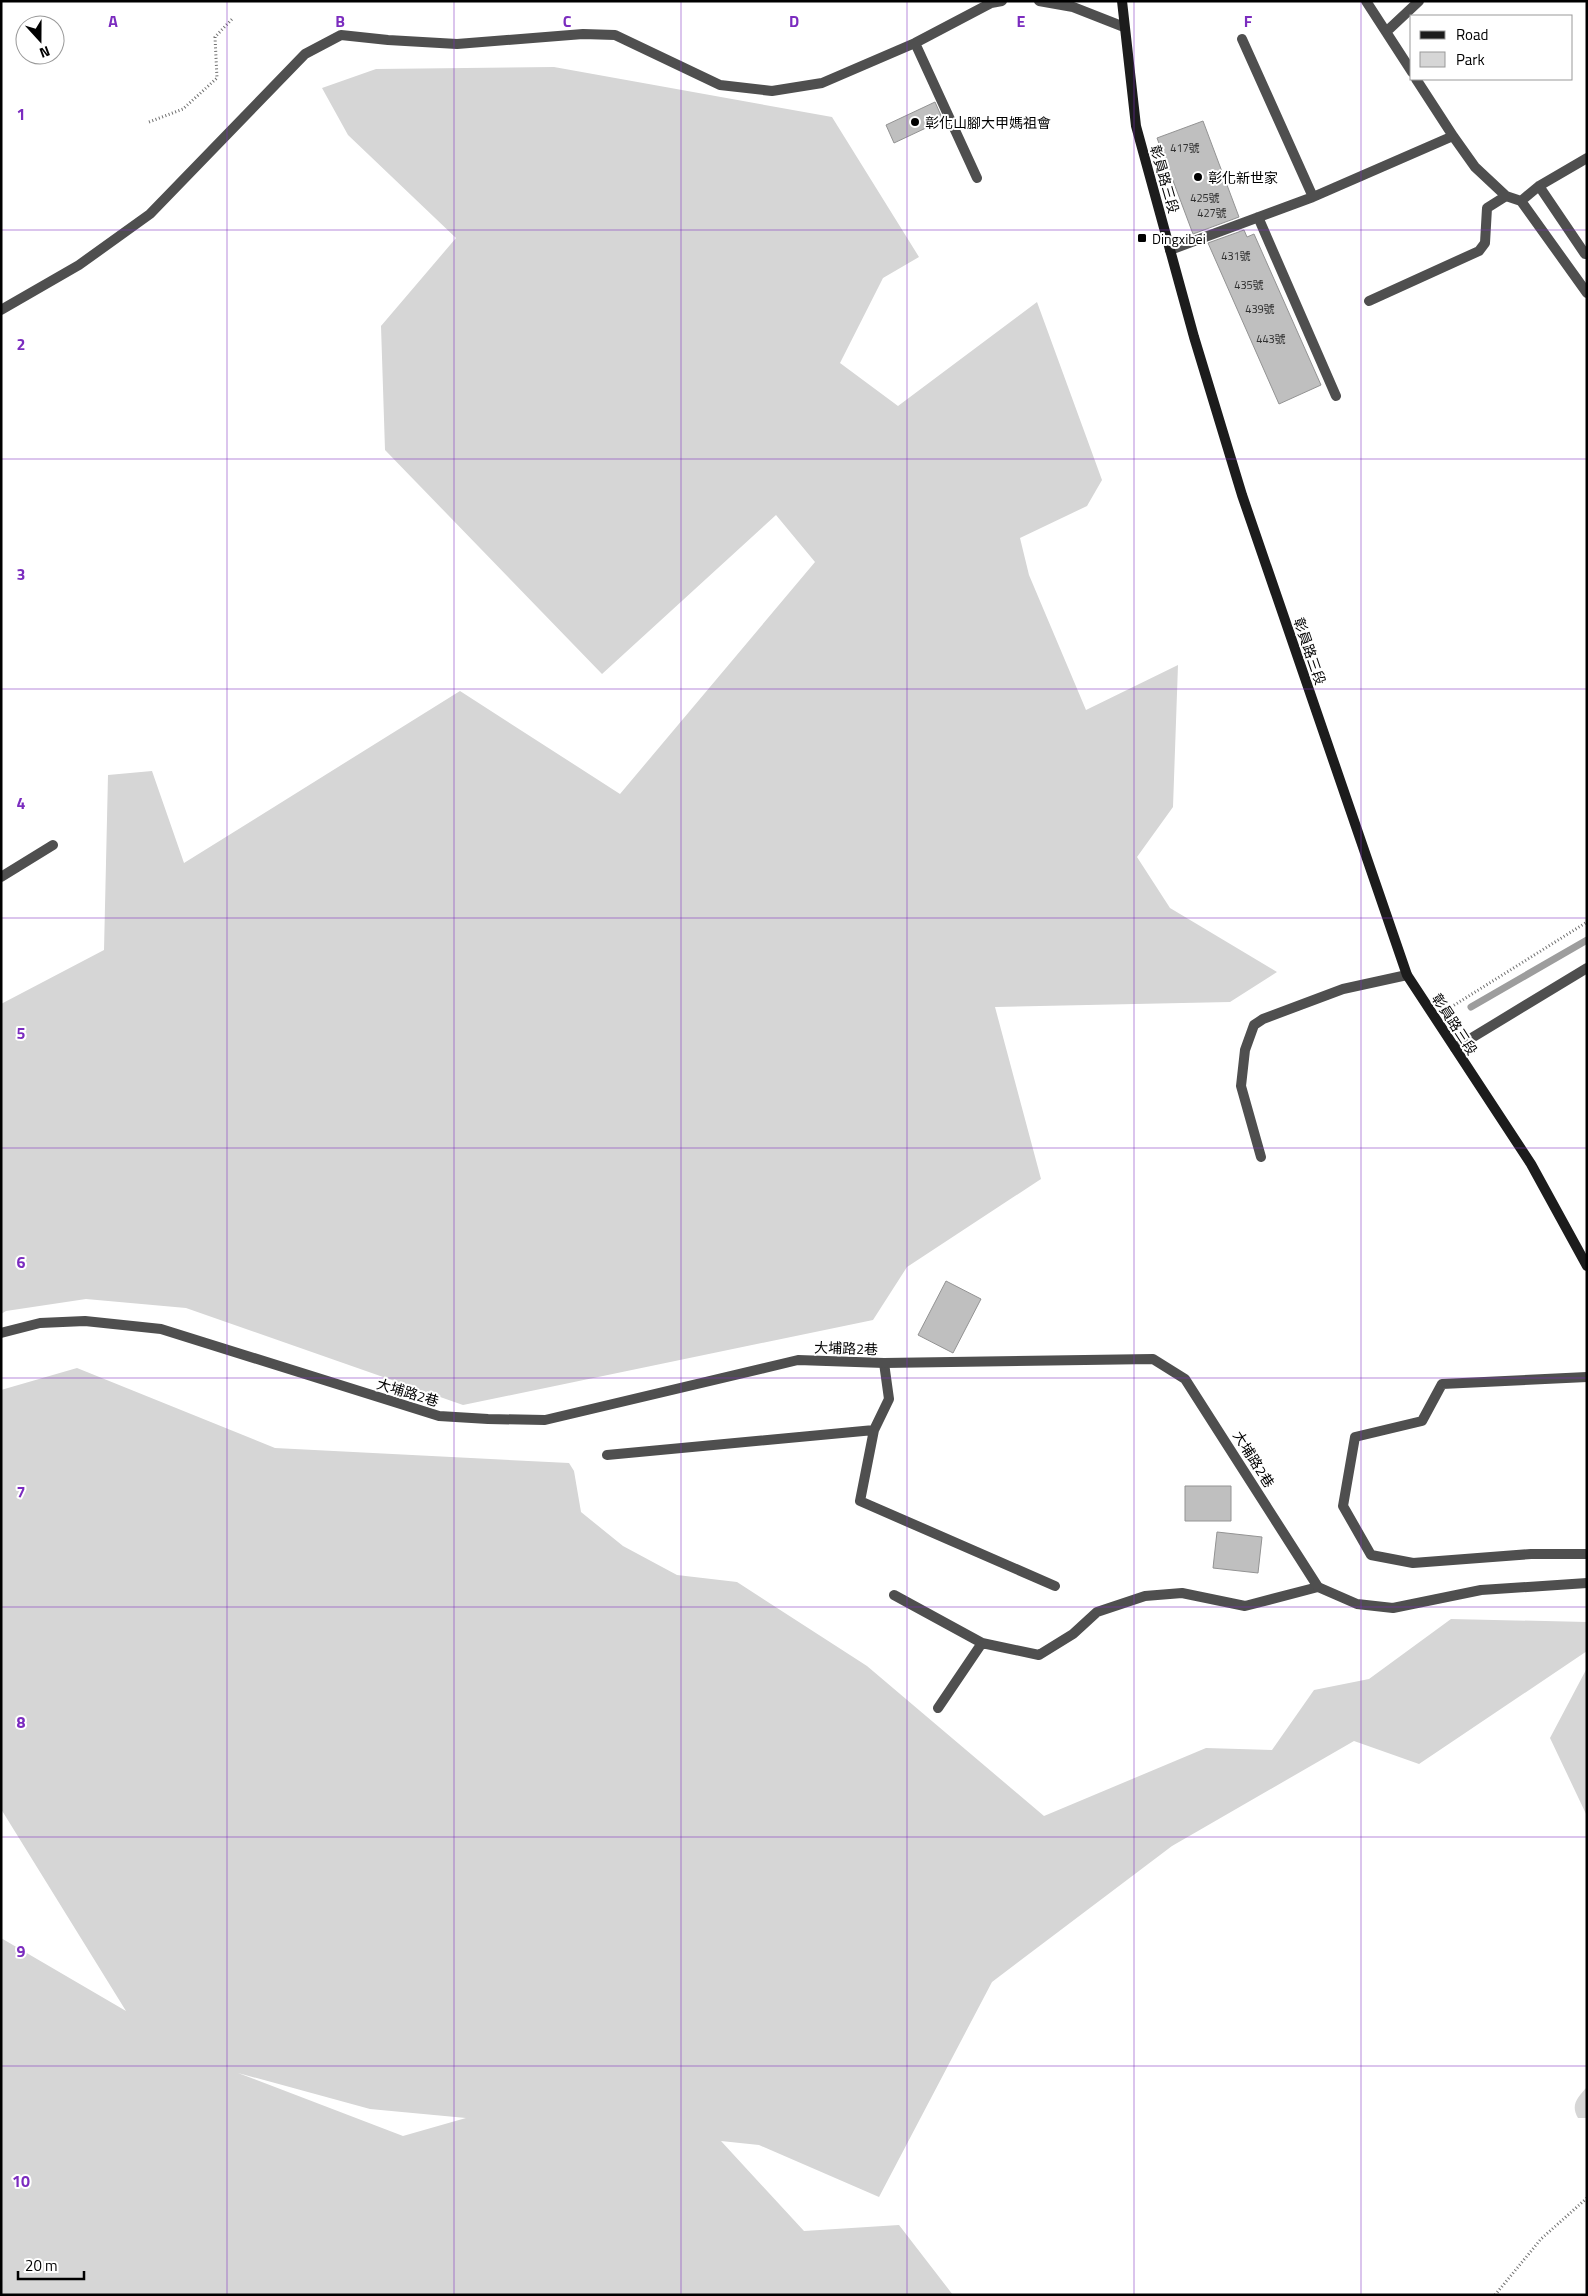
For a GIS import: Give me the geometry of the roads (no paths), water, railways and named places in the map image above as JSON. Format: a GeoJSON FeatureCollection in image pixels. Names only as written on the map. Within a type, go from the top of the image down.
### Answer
{"type":"FeatureCollection","features":[{"type":"Feature","properties":{"kind":"main road","name":"彰員路三段"},"geometry":{"type":"LineString","coordinates":[[1122,1],[1136,126],[1194,338],[1242,495],[1407,975],[1531,1164],[1587,1266]]}},
{"type":"Feature","properties":{"kind":"street"},"geometry":{"type":"LineString","coordinates":[[1,310],[79,265],[150,214],[305,54],[341,35],[457,44],[583,34],[615,35],[720,85],[772,91],[822,83],[915,43],[991,2],[1002,1]]}},
{"type":"Feature","properties":{"kind":"street"},"geometry":{"type":"LineString","coordinates":[[1039,1],[1073,7],[1124,26]]}},
{"type":"Feature","properties":{"kind":"street"},"geometry":{"type":"LineString","coordinates":[[1366,1],[1410,69]]}},
{"type":"Feature","properties":{"kind":"street"},"geometry":{"type":"LineString","coordinates":[[1386,32],[1419,1]]}},
{"type":"Feature","properties":{"kind":"street"},"geometry":{"type":"LineString","coordinates":[[1242,39],[1313,197]]}},
{"type":"Feature","properties":{"kind":"street"},"geometry":{"type":"LineString","coordinates":[[915,43],[977,178]]}},
{"type":"Feature","properties":{"kind":"street"},"geometry":{"type":"LineString","coordinates":[[1417,80],[1475,167],[1506,196],[1521,201],[1587,293]]}},
{"type":"Feature","properties":{"kind":"street"},"geometry":{"type":"LineString","coordinates":[[1170,250],[1313,197],[1453,136]]}},
{"type":"Feature","properties":{"kind":"street"},"geometry":{"type":"LineString","coordinates":[[1521,201],[1539,186],[1587,158]]}},
{"type":"Feature","properties":{"kind":"street"},"geometry":{"type":"LineString","coordinates":[[1539,186],[1585,254],[1587,254]]}},
{"type":"Feature","properties":{"kind":"street"},"geometry":{"type":"LineString","coordinates":[[1369,301],[1479,251],[1485,243],[1487,208],[1506,196]]}},
{"type":"Feature","properties":{"kind":"street"},"geometry":{"type":"LineString","coordinates":[[1258,218],[1336,396]]}},
{"type":"Feature","properties":{"kind":"street"},"geometry":{"type":"LineString","coordinates":[[1,877],[53,845]]}},
{"type":"Feature","properties":{"kind":"street"},"geometry":{"type":"LineString","coordinates":[[1455,1048],[1587,968]]}},
{"type":"Feature","properties":{"kind":"street"},"geometry":{"type":"LineString","coordinates":[[1262,1157],[1240,1086],[1244,1050],[1254,1025],[1343,988],[1407,975]]}},
{"type":"Feature","properties":{"kind":"street","name":"大埔路2巷"},"geometry":{"type":"LineString","coordinates":[[1,1333],[40,1323],[85,1321],[161,1329],[439,1416],[488,1419],[545,1420],[798,1360],[884,1363],[1153,1359],[1185,1379],[1318,1587]]}},
{"type":"Feature","properties":{"kind":"street"},"geometry":{"type":"LineString","coordinates":[[884,1363],[889,1399],[874,1430],[860,1501],[1055,1586]]}},
{"type":"Feature","properties":{"kind":"street"},"geometry":{"type":"LineString","coordinates":[[1587,1377],[1442,1384],[1422,1421],[1355,1437],[1343,1506],[1370,1555],[1404,1562],[1413,1563],[1531,1554],[1587,1554]]}},
{"type":"Feature","properties":{"kind":"street"},"geometry":{"type":"LineString","coordinates":[[607,1455],[874,1430]]}},
{"type":"Feature","properties":{"kind":"street"},"geometry":{"type":"LineString","coordinates":[[894,1595],[982,1643],[1039,1655],[1073,1634],[1098,1612],[1145,1596],[1182,1593],[1245,1606],[1318,1587],[1357,1604],[1393,1608],[1481,1590],[1587,1583]]}},
{"type":"Feature","properties":{"kind":"street"},"geometry":{"type":"LineString","coordinates":[[938,1708],[982,1643]]}},
{"type":"Feature","properties":{"kind":"waterway"},"geometry":{"type":"LineString","coordinates":[[1471,1007],[1587,940]]}},
{"type":"Feature","properties":{"kind":"place","name":"彰化山腳大甲媽祖會"},"geometry":{"type":"Point","coordinates":[915,122]}},
{"type":"Feature","properties":{"kind":"place","name":"彰化新世家"},"geometry":{"type":"Point","coordinates":[1198,177]}},
{"type":"Feature","properties":{"kind":"place","name":"Dingxibei"},"geometry":{"type":"Point","coordinates":[1142,238]}}]}
